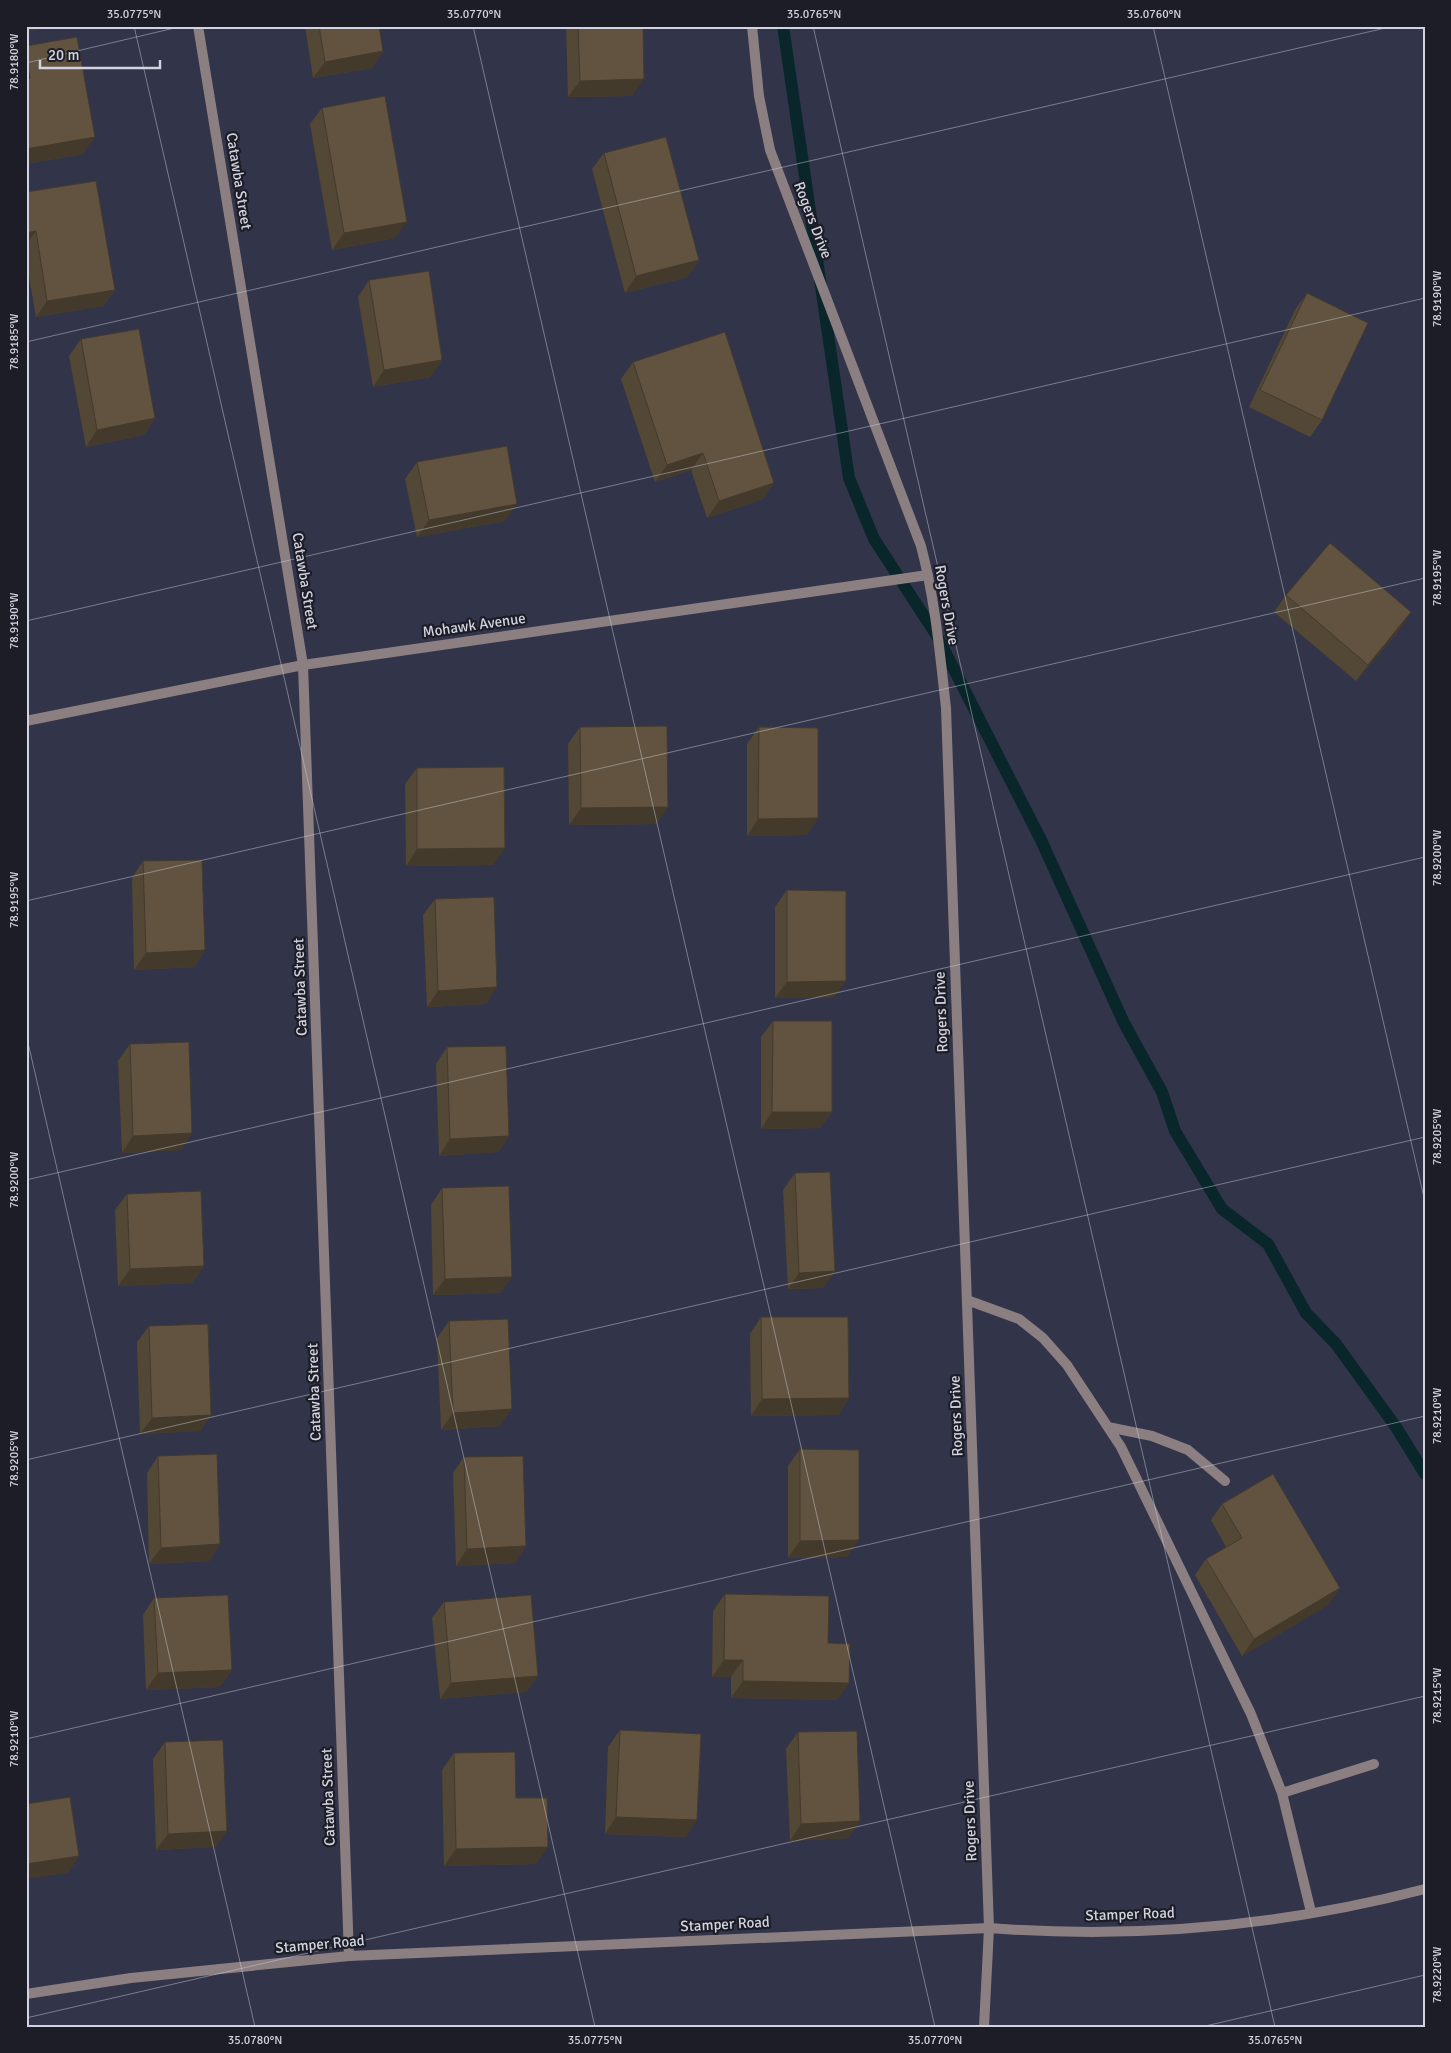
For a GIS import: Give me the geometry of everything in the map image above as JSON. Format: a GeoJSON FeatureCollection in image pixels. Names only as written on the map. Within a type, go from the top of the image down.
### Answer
{"type":"FeatureCollection","features":[{"type":"Feature","properties":{"kind":"street","name":"Catawba Street"},"geometry":{"type":"LineString","coordinates":[[198,26],[303,665],[348,1956]]}},
{"type":"Feature","properties":{"kind":"street","name":"Rogers Drive"},"geometry":{"type":"LineString","coordinates":[[752,26],[759,96],[770,150],[921,546],[928,575],[940,653],[946,708],[988,1928],[984,2027]]}},
{"type":"Feature","properties":{"kind":"street","name":"Mohawk Avenue"},"geometry":{"type":"LineString","coordinates":[[26,721],[303,665],[928,575]]}},
{"type":"Feature","properties":{"kind":"street"},"geometry":{"type":"LineString","coordinates":[[967,1300],[1019,1319],[1043,1338],[1067,1365],[1121,1447],[1251,1714],[1282,1793],[1311,1912]]}},
{"type":"Feature","properties":{"kind":"street"},"geometry":{"type":"LineString","coordinates":[[1108,1427],[1152,1436],[1188,1450],[1225,1481]]}},
{"type":"Feature","properties":{"kind":"street"},"geometry":{"type":"LineString","coordinates":[[1282,1793],[1374,1764]]}},
{"type":"Feature","properties":{"kind":"street","name":"Stamper Road"},"geometry":{"type":"LineString","coordinates":[[26,1994],[131,1978],[348,1956],[988,1928],[1134,1931],[1243,1924],[1378,1902],[1425,1889]]}},
{"type":"Feature","properties":{"kind":"building"},"geometry":{"type":"Polygon","coordinates":[[[319,26],[379,26],[383,51],[325,62],[319,26]]]}},
{"type":"Feature","properties":{"kind":"building"},"geometry":{"type":"Polygon","coordinates":[[[578,26],[643,26],[644,79],[580,81],[578,26]]]}},
{"type":"Feature","properties":{"kind":"building"},"geometry":{"type":"Polygon","coordinates":[[[77,37],[95,137],[26,149],[26,79],[30,78],[26,46],[77,37]]]}},
{"type":"Feature","properties":{"kind":"building"},"geometry":{"type":"Polygon","coordinates":[[[385,96],[407,222],[344,233],[322,108],[385,96]]]}},
{"type":"Feature","properties":{"kind":"building"},"geometry":{"type":"Polygon","coordinates":[[[666,137],[699,260],[636,276],[604,153],[666,137]]]}},
{"type":"Feature","properties":{"kind":"building"},"geometry":{"type":"Polygon","coordinates":[[[96,181],[115,290],[47,301],[36,231],[26,233],[26,192],[96,181]]]}},
{"type":"Feature","properties":{"kind":"building"},"geometry":{"type":"Polygon","coordinates":[[[429,271],[442,360],[384,370],[369,280],[429,271]]]}},
{"type":"Feature","properties":{"kind":"building"},"geometry":{"type":"Polygon","coordinates":[[[1307,293],[1368,323],[1322,420],[1260,390],[1307,293]]]}},
{"type":"Feature","properties":{"kind":"building"},"geometry":{"type":"Polygon","coordinates":[[[139,329],[155,418],[97,430],[81,339],[139,329]]]}},
{"type":"Feature","properties":{"kind":"building"},"geometry":{"type":"Polygon","coordinates":[[[725,332],[774,483],[719,501],[703,453],[667,465],[633,362],[725,332]]]}},
{"type":"Feature","properties":{"kind":"building"},"geometry":{"type":"Polygon","coordinates":[[[507,446],[517,504],[429,520],[417,462],[507,446]]]}},
{"type":"Feature","properties":{"kind":"building"},"geometry":{"type":"Polygon","coordinates":[[[1330,543],[1411,612],[1368,665],[1286,595],[1330,543]]]}},
{"type":"Feature","properties":{"kind":"building"},"geometry":{"type":"Polygon","coordinates":[[[667,726],[668,807],[581,808],[580,727],[667,726]]]}},
{"type":"Feature","properties":{"kind":"building"},"geometry":{"type":"Polygon","coordinates":[[[759,727],[818,728],[818,818],[758,819],[759,727]]]}},
{"type":"Feature","properties":{"kind":"building"},"geometry":{"type":"Polygon","coordinates":[[[504,767],[505,848],[417,849],[417,768],[504,767]]]}},
{"type":"Feature","properties":{"kind":"building"},"geometry":{"type":"Polygon","coordinates":[[[202,860],[205,950],[146,953],[143,861],[202,860]]]}},
{"type":"Feature","properties":{"kind":"building"},"geometry":{"type":"Polygon","coordinates":[[[787,890],[846,891],[846,981],[787,982],[787,890]]]}},
{"type":"Feature","properties":{"kind":"building"},"geometry":{"type":"Polygon","coordinates":[[[494,897],[497,987],[438,991],[435,899],[494,897]]]}},
{"type":"Feature","properties":{"kind":"building"},"geometry":{"type":"Polygon","coordinates":[[[773,1021],[832,1021],[832,1112],[772,1112],[773,1021]]]}},
{"type":"Feature","properties":{"kind":"building"},"geometry":{"type":"Polygon","coordinates":[[[189,1042],[192,1133],[133,1136],[130,1044],[189,1042]]]}},
{"type":"Feature","properties":{"kind":"building"},"geometry":{"type":"Polygon","coordinates":[[[506,1046],[509,1136],[450,1139],[447,1047],[506,1046]]]}},
{"type":"Feature","properties":{"kind":"building"},"geometry":{"type":"Polygon","coordinates":[[[830,1172],[835,1271],[799,1273],[795,1173],[830,1172]]]}},
{"type":"Feature","properties":{"kind":"building"},"geometry":{"type":"Polygon","coordinates":[[[509,1186],[512,1277],[445,1279],[442,1188],[509,1186]]]}},
{"type":"Feature","properties":{"kind":"building"},"geometry":{"type":"Polygon","coordinates":[[[201,1191],[204,1266],[130,1269],[127,1194],[201,1191]]]}},
{"type":"Feature","properties":{"kind":"building"},"geometry":{"type":"Polygon","coordinates":[[[761,1317],[848,1317],[849,1398],[762,1399],[761,1317]]]}},
{"type":"Feature","properties":{"kind":"building"},"geometry":{"type":"Polygon","coordinates":[[[508,1319],[512,1409],[453,1413],[449,1321],[508,1319]]]}},
{"type":"Feature","properties":{"kind":"building"},"geometry":{"type":"Polygon","coordinates":[[[208,1324],[211,1415],[152,1418],[149,1326],[208,1324]]]}},
{"type":"Feature","properties":{"kind":"building"},"geometry":{"type":"Polygon","coordinates":[[[800,1449],[859,1450],[859,1540],[800,1541],[800,1449]]]}},
{"type":"Feature","properties":{"kind":"building"},"geometry":{"type":"Polygon","coordinates":[[[217,1454],[220,1544],[161,1548],[158,1456],[217,1454]]]}},
{"type":"Feature","properties":{"kind":"building"},"geometry":{"type":"Polygon","coordinates":[[[523,1456],[526,1546],[467,1549],[464,1457],[523,1456]]]}},
{"type":"Feature","properties":{"kind":"building"},"geometry":{"type":"Polygon","coordinates":[[[1273,1474],[1340,1588],[1254,1639],[1206,1559],[1242,1538],[1222,1504],[1273,1474]]]}},
{"type":"Feature","properties":{"kind":"building"},"geometry":{"type":"Polygon","coordinates":[[[725,1594],[829,1596],[828,1643],[850,1644],[849,1683],[743,1681],[743,1660],[724,1660],[725,1594]]]}},
{"type":"Feature","properties":{"kind":"building"},"geometry":{"type":"Polygon","coordinates":[[[228,1595],[232,1670],[158,1673],[154,1598],[228,1595]]]}},
{"type":"Feature","properties":{"kind":"building"},"geometry":{"type":"Polygon","coordinates":[[[531,1595],[538,1676],[451,1683],[444,1602],[531,1595]]]}},
{"type":"Feature","properties":{"kind":"building"},"geometry":{"type":"Polygon","coordinates":[[[620,1730],[701,1734],[697,1820],[616,1817],[620,1730]]]}},
{"type":"Feature","properties":{"kind":"building"},"geometry":{"type":"Polygon","coordinates":[[[857,1731],[860,1821],[801,1824],[798,1732],[857,1731]]]}},
{"type":"Feature","properties":{"kind":"building"},"geometry":{"type":"Polygon","coordinates":[[[223,1740],[227,1831],[168,1834],[165,1742],[223,1740]]]}},
{"type":"Feature","properties":{"kind":"building"},"geometry":{"type":"Polygon","coordinates":[[[515,1752],[516,1798],[547,1798],[548,1847],[456,1849],[454,1753],[515,1752]]]}},
{"type":"Feature","properties":{"kind":"building"},"geometry":{"type":"Polygon","coordinates":[[[70,1797],[79,1856],[26,1864],[26,1804],[70,1797]]]}},
{"type":"Feature","properties":{"kind":"waterway"},"geometry":{"type":"LineString","coordinates":[[783,26],[849,478],[874,539],[937,636],[1041,840],[1124,1023],[1162,1092],[1175,1131],[1222,1209],[1268,1244],[1306,1313],[1336,1344],[1396,1427],[1425,1474]]}}]}
